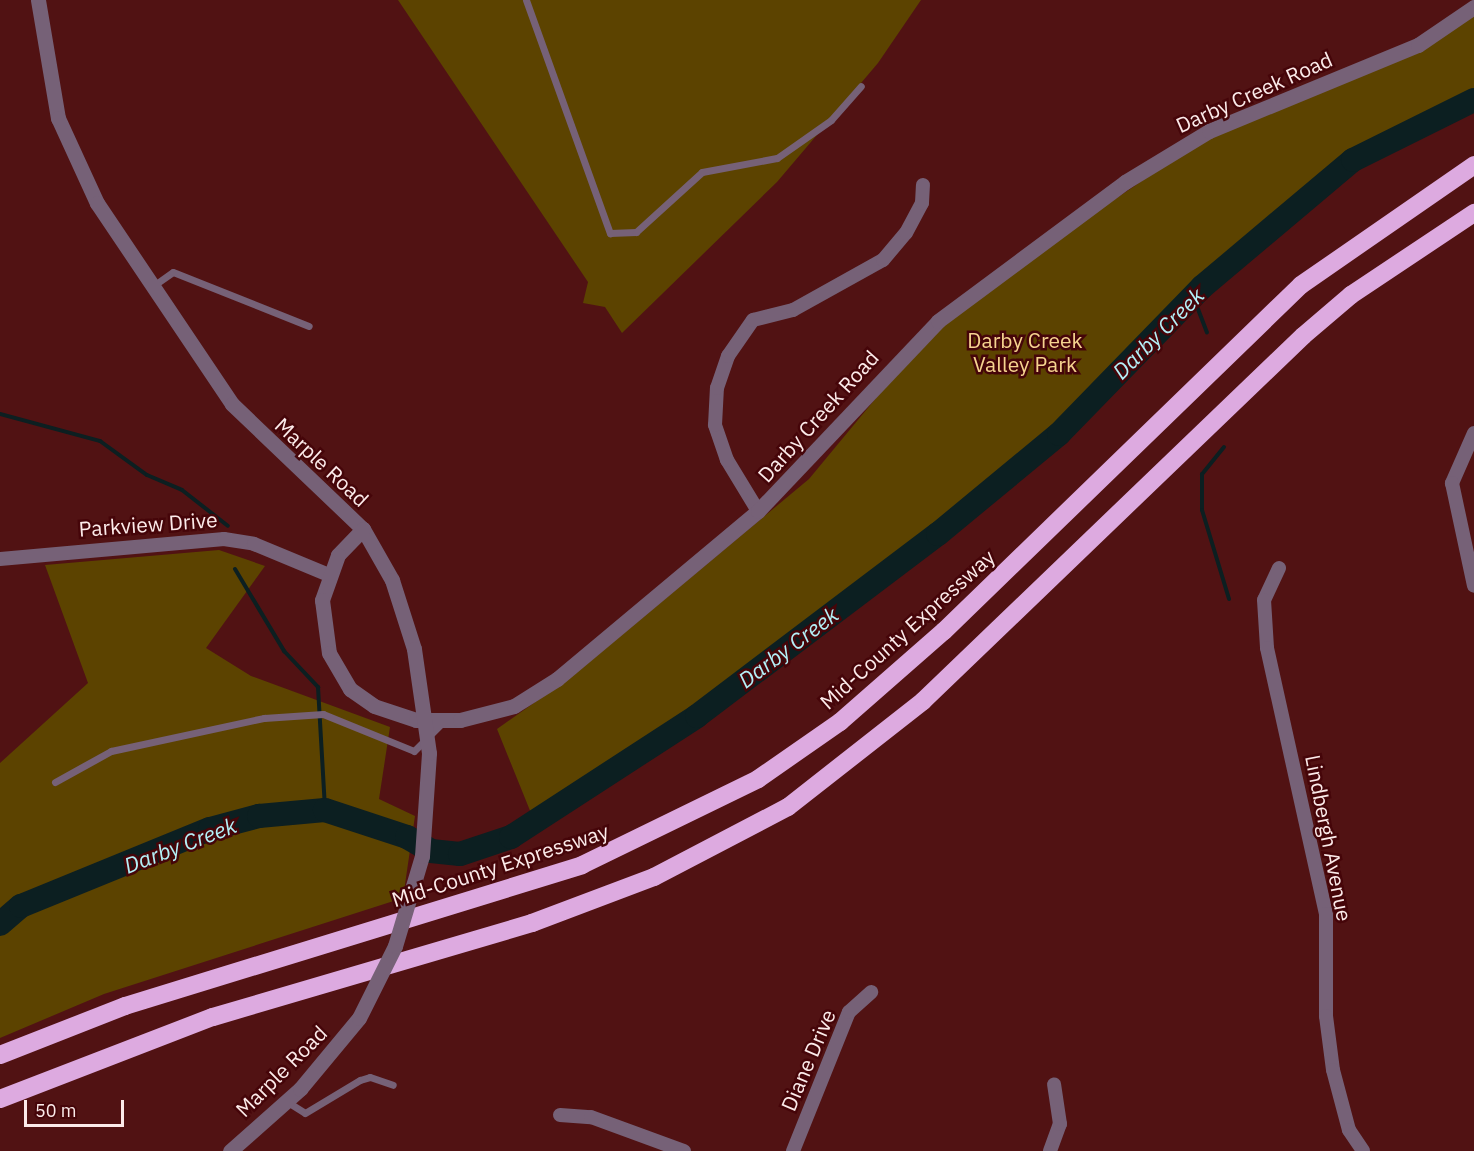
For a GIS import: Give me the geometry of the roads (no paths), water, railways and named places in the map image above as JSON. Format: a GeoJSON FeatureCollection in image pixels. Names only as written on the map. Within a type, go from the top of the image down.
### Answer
{"type":"FeatureCollection","features":[{"type":"Feature","properties":{"kind":"highway","name":"Mid-County Expressway"},"geometry":{"type":"LineString","coordinates":[[0,1055],[54,1032],[582,865],[758,779],[840,722],[935,639],[1301,285],[1474,165]]}},
{"type":"Feature","properties":{"kind":"highway"},"geometry":{"type":"LineString","coordinates":[[0,1099],[47,1078],[213,1017],[532,923],[654,877],[788,807],[923,701],[1303,336],[1351,295],[1474,213]]}},
{"type":"Feature","properties":{"kind":"street","name":"Marple Road"},"geometry":{"type":"LineString","coordinates":[[38,0],[52,91],[71,152],[151,288],[232,404],[363,529],[392,580],[414,649],[429,753],[422,856],[395,946],[359,1018],[286,1101],[230,1151]]}},
{"type":"Feature","properties":{"kind":"street","name":"Darby Creek Road"},"geometry":{"type":"LineString","coordinates":[[363,529],[338,555],[322,600],[324,636],[350,689],[387,712],[443,721],[488,715],[534,695],[758,512],[938,321],[1125,182],[1209,131],[1418,45],[1474,7]]}},
{"type":"Feature","properties":{"kind":"street"},"geometry":{"type":"LineString","coordinates":[[758,512],[727,460],[715,425],[717,388],[728,356],[753,320],[793,310],[884,260],[911,223],[922,203],[922,185]]}},
{"type":"Feature","properties":{"kind":"street"},"geometry":{"type":"LineString","coordinates":[[1474,433],[1452,483],[1474,586]]}},
{"type":"Feature","properties":{"kind":"street","name":"Parkview Drive"},"geometry":{"type":"LineString","coordinates":[[0,559],[224,539],[255,544],[329,575]]}},
{"type":"Feature","properties":{"kind":"street","name":"Lindbergh Avenue"},"geometry":{"type":"LineString","coordinates":[[1279,568],[1264,600],[1267,648],[1326,914],[1326,1016],[1333,1070],[1349,1130],[1363,1151]]}},
{"type":"Feature","properties":{"kind":"street","name":"Diane Drive"},"geometry":{"type":"LineString","coordinates":[[793,1151],[849,1012],[871,992]]}},
{"type":"Feature","properties":{"kind":"street"},"geometry":{"type":"LineString","coordinates":[[1050,1151],[1060,1124],[1054,1084]]}},
{"type":"Feature","properties":{"kind":"street"},"geometry":{"type":"LineString","coordinates":[[560,1115],[591,1117],[684,1151]]}},
{"type":"Feature","properties":{"kind":"lane"},"geometry":{"type":"LineString","coordinates":[[526,0],[610,233],[636,232],[702,172],[777,158],[831,120],[861,86]]}},
{"type":"Feature","properties":{"kind":"lane"},"geometry":{"type":"LineString","coordinates":[[151,288],[173,272],[309,326]]}},
{"type":"Feature","properties":{"kind":"lane"},"geometry":{"type":"LineString","coordinates":[[55,782],[111,751],[152,739],[311,713],[323,714],[414,751],[443,721]]}},
{"type":"Feature","properties":{"kind":"lane"},"geometry":{"type":"LineString","coordinates":[[286,1101],[305,1113],[360,1080],[370,1077],[393,1085]]}},
{"type":"Feature","properties":{"kind":"waterway","name":"Darby Creek"},"geometry":{"type":"LineString","coordinates":[[0,924],[21,906],[210,829],[259,816],[325,810],[407,837],[431,851],[460,854],[511,837],[697,716],[938,534],[1059,434],[1202,287],[1353,160],[1474,100]]}},
{"type":"Feature","properties":{"kind":"waterway"},"geometry":{"type":"LineString","coordinates":[[1193,296],[1207,332]]}},
{"type":"Feature","properties":{"kind":"waterway"},"geometry":{"type":"LineString","coordinates":[[0,414],[100,441],[147,475],[182,490],[228,526]]}},
{"type":"Feature","properties":{"kind":"waterway"},"geometry":{"type":"LineString","coordinates":[[1224,447],[1202,474],[1202,510],[1229,599]]}},
{"type":"Feature","properties":{"kind":"waterway"},"geometry":{"type":"LineString","coordinates":[[235,569],[284,651],[318,687],[325,810]]}},
{"type":"Feature","properties":{"kind":"park label","name":"Darby Creek Valley Park"},"geometry":{"type":"Point","coordinates":[1025,352]}}]}
